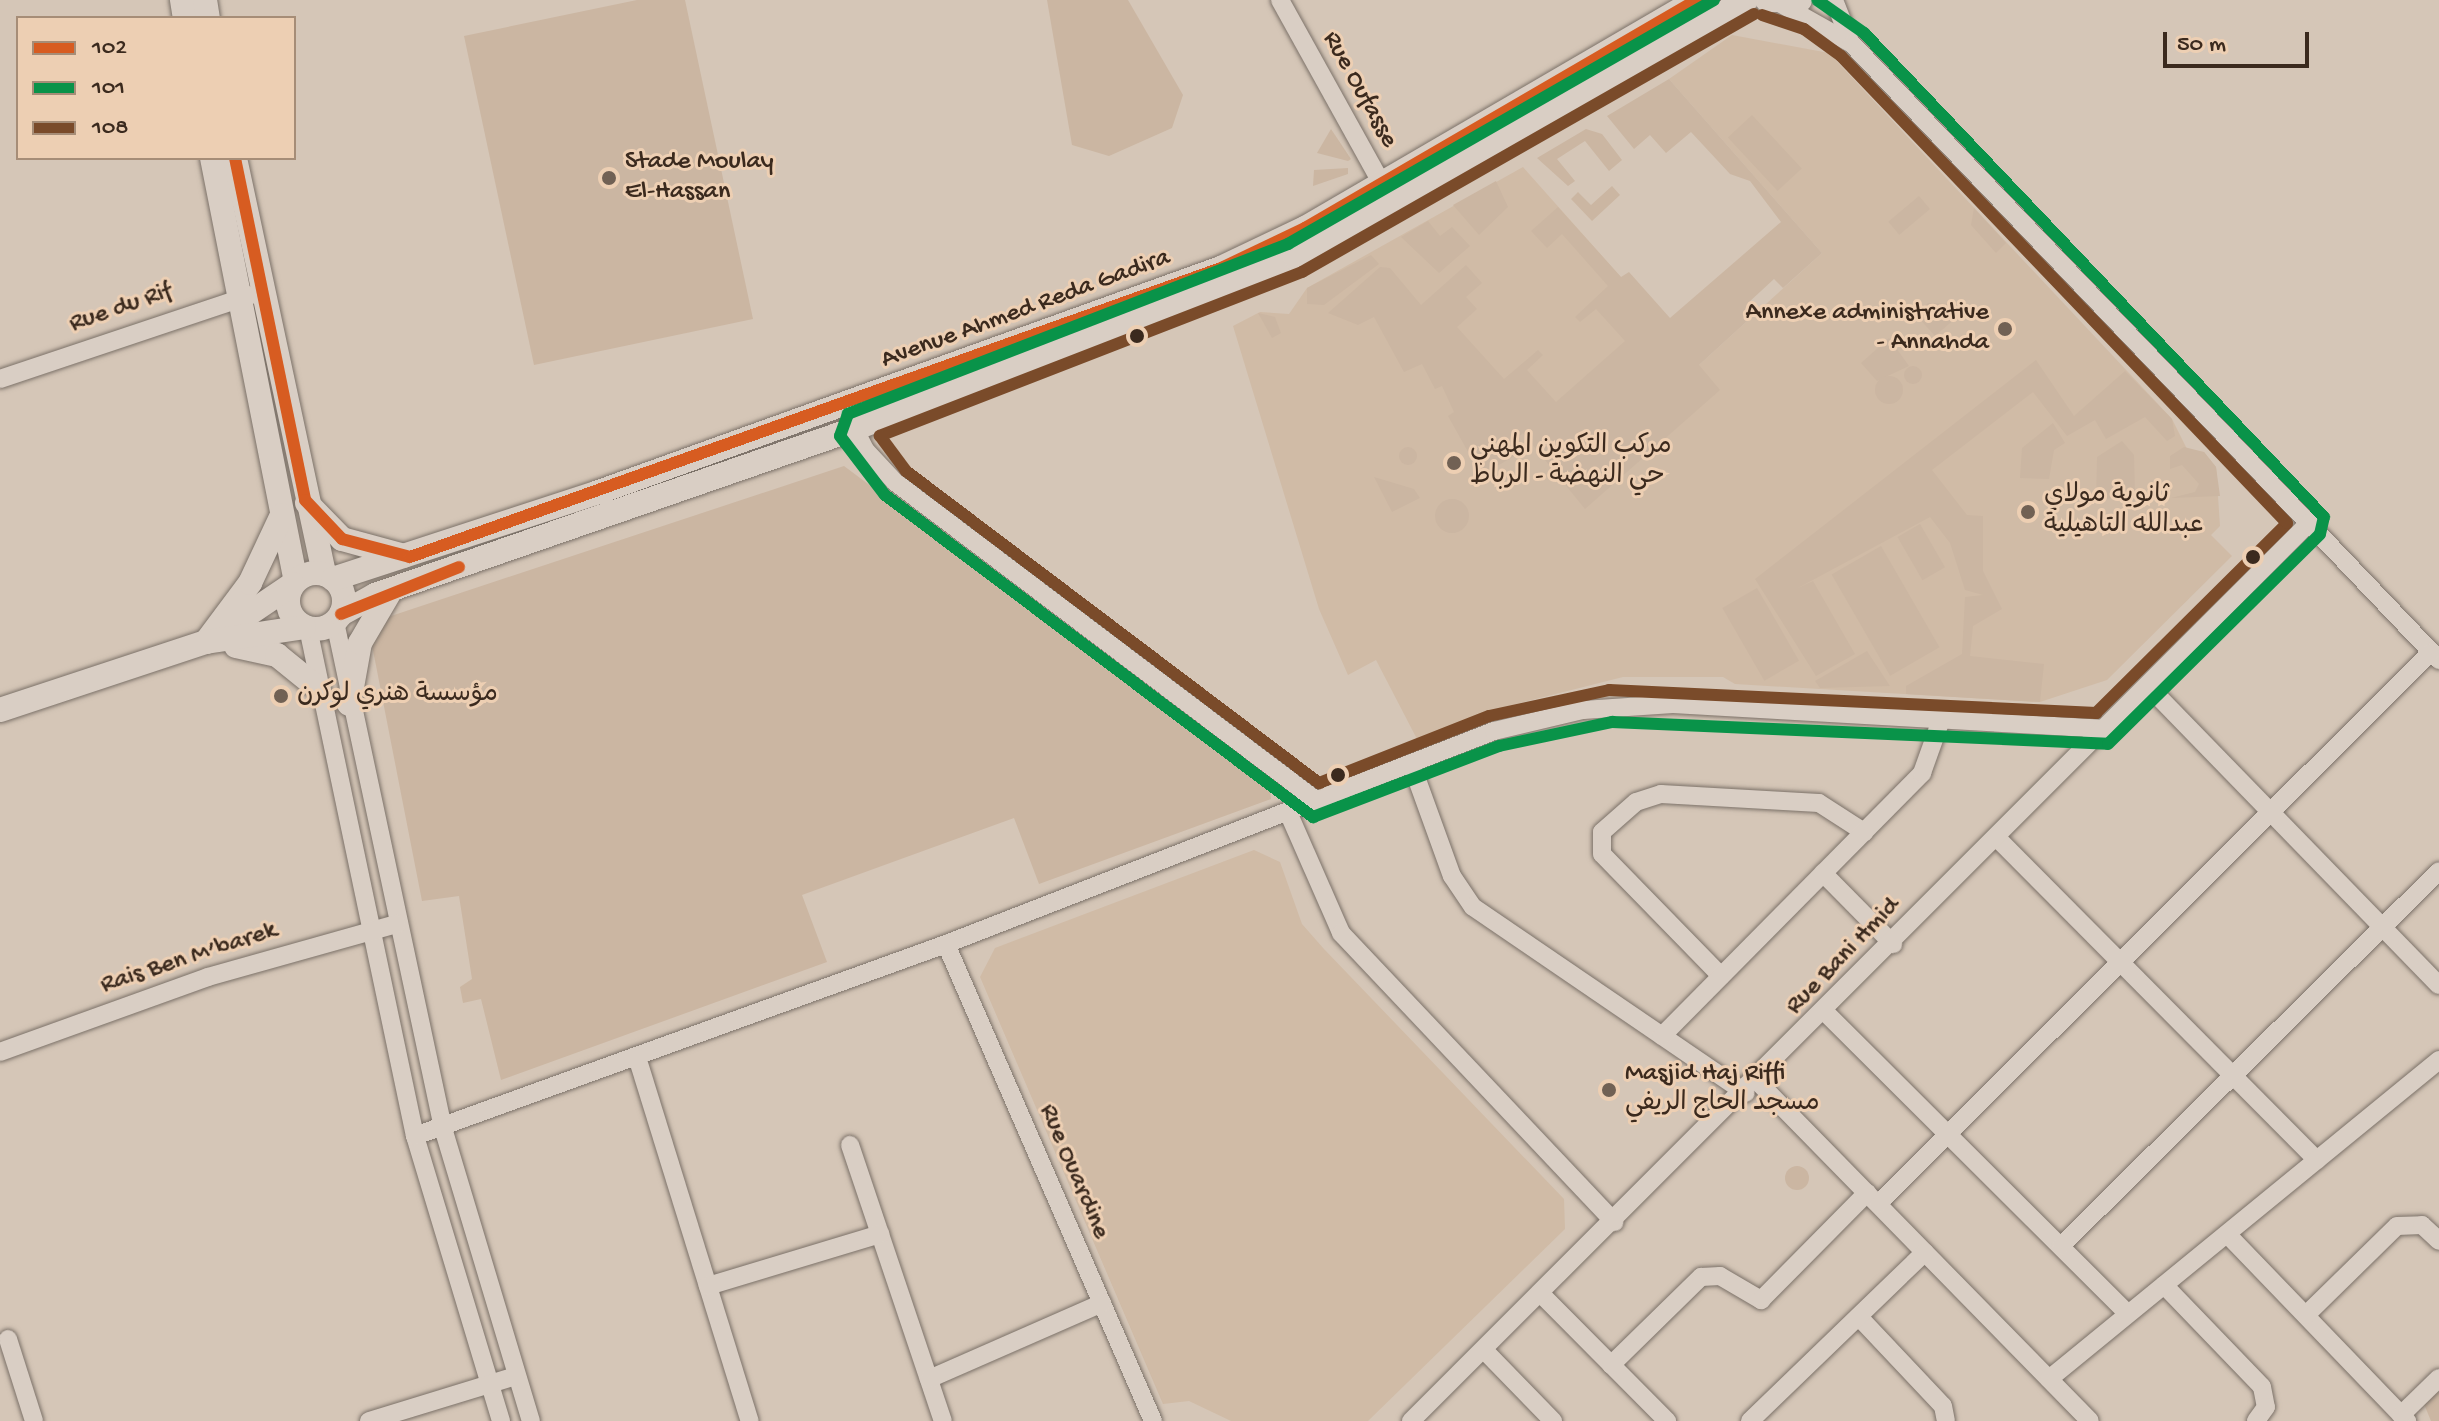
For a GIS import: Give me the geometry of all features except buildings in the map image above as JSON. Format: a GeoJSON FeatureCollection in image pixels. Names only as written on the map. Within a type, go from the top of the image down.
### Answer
{"type":"FeatureCollection","features":[{"type":"Feature","properties":{"kind":"main road","name":"Avenue Ahmed Reda Gadira"},"geometry":{"type":"LineString","coordinates":[[328,577],[410,557],[844,405],[1221,268],[1387,194],[1696,0]]}},
{"type":"Feature","properties":{"kind":"main road","name":"Avenue Ahmed Reda Gadira"},"geometry":{"type":"LineString","coordinates":[[338,618],[391,590],[854,429],[1228,286],[1387,194],[1746,0]]}},
{"type":"Feature","properties":{"kind":"main road"},"geometry":{"type":"LineString","coordinates":[[0,710],[206,642],[306,628],[338,618],[343,595],[328,577],[213,160]]}},
{"type":"Feature","properties":{"kind":"main road"},"geometry":{"type":"LineString","coordinates":[[235,160],[250,296],[295,583],[288,608],[306,628]]}},
{"type":"Feature","properties":{"kind":"main road"},"geometry":{"type":"LineString","coordinates":[[305,500],[342,539],[410,557]]}},
{"type":"Feature","properties":{"kind":"main road"},"geometry":{"type":"LineString","coordinates":[[206,642],[250,583],[282,515]]}},
{"type":"Feature","properties":{"kind":"main road"},"geometry":{"type":"LineString","coordinates":[[206,642],[295,583],[328,577]]}},
{"type":"Feature","properties":{"kind":"main road"},"geometry":{"type":"LineString","coordinates":[[349,704],[360,643],[391,590]]}},
{"type":"Feature","properties":{"kind":"main road"},"geometry":{"type":"LineString","coordinates":[[206,642],[277,655],[319,689]]}},
{"type":"Feature","properties":{"kind":"street","name":"Rue Oufasse"},"geometry":{"type":"LineString","coordinates":[[1280,0],[1387,194]]}},
{"type":"Feature","properties":{"kind":"street"},"geometry":{"type":"LineString","coordinates":[[1834,0],[1852,44]]}},
{"type":"Feature","properties":{"kind":"street"},"geometry":{"type":"LineString","coordinates":[[1611,1365],[1701,1277],[1720,1276],[1761,1300],[1872,1198],[1948,1134],[2271,812],[2435,656],[1852,44],[1783,1]]}},
{"type":"Feature","properties":{"kind":"street","name":"Rue du Rif"},"geometry":{"type":"LineString","coordinates":[[0,379],[250,296]]}},
{"type":"Feature","properties":{"kind":"street"},"geometry":{"type":"LineString","coordinates":[[844,405],[854,429],[895,482],[1317,801]]}},
{"type":"Feature","properties":{"kind":"street","name":"Rue Bani Hmid"},"geometry":{"type":"LineString","coordinates":[[1411,1421],[1826,1013],[2102,729],[2309,523]]}},
{"type":"Feature","properties":{"kind":"street"},"geometry":{"type":"LineString","coordinates":[[338,618],[349,704],[443,1128],[531,1421]]}},
{"type":"Feature","properties":{"kind":"street"},"geometry":{"type":"LineString","coordinates":[[306,628],[415,1136],[501,1421]]}},
{"type":"Feature","properties":{"kind":"street"},"geometry":{"type":"LineString","coordinates":[[2148,686],[2439,985]]}},
{"type":"Feature","properties":{"kind":"street"},"geometry":{"type":"LineString","coordinates":[[415,1136],[946,944],[1494,731],[1611,706],[2102,729]]}},
{"type":"Feature","properties":{"kind":"street"},"geometry":{"type":"LineString","coordinates":[[1662,1036],[1929,764],[1941,720]]}},
{"type":"Feature","properties":{"kind":"street"},"geometry":{"type":"LineString","coordinates":[[1411,763],[1466,899],[1662,1036],[1752,1087],[1872,1198],[2090,1421]]}},
{"type":"Feature","properties":{"kind":"street"},"geometry":{"type":"LineString","coordinates":[[1721,976],[1602,854],[1602,832],[1636,802],[1661,794],[1819,803],[1864,832]]}},
{"type":"Feature","properties":{"kind":"street"},"geometry":{"type":"LineString","coordinates":[[1288,812],[1341,933],[1614,1222]]}},
{"type":"Feature","properties":{"kind":"street"},"geometry":{"type":"LineString","coordinates":[[1997,838],[2317,1160]]}},
{"type":"Feature","properties":{"kind":"street"},"geometry":{"type":"LineString","coordinates":[[2061,1246],[2439,871]]}},
{"type":"Feature","properties":{"kind":"street"},"geometry":{"type":"LineString","coordinates":[[1823,873],[1893,944]]}},
{"type":"Feature","properties":{"kind":"street","name":"Rais Ben M’barek"},"geometry":{"type":"LineString","coordinates":[[0,1052],[208,977],[397,924]]}},
{"type":"Feature","properties":{"kind":"street","name":"Rue Ouardine"},"geometry":{"type":"LineString","coordinates":[[946,944],[1153,1421]]}},
{"type":"Feature","properties":{"kind":"street"},"geometry":{"type":"LineString","coordinates":[[1826,1013],[2128,1314]]}},
{"type":"Feature","properties":{"kind":"street"},"geometry":{"type":"LineString","coordinates":[[637,1057],[750,1421]]}},
{"type":"Feature","properties":{"kind":"street"},"geometry":{"type":"LineString","coordinates":[[2049,1379],[2439,1060]]}},
{"type":"Feature","properties":{"kind":"street"},"geometry":{"type":"LineString","coordinates":[[850,1145],[943,1421]]}},
{"type":"Feature","properties":{"kind":"street"},"geometry":{"type":"LineString","coordinates":[[2306,1315],[2397,1226],[2422,1225],[2439,1241]]}},
{"type":"Feature","properties":{"kind":"street"},"geometry":{"type":"LineString","coordinates":[[708,1286],[880,1234]]}},
{"type":"Feature","properties":{"kind":"street"},"geometry":{"type":"LineString","coordinates":[[2227,1234],[2404,1418],[2439,1378]]}},
{"type":"Feature","properties":{"kind":"street"},"geometry":{"type":"LineString","coordinates":[[1758,1418],[1925,1252]]}},
{"type":"Feature","properties":{"kind":"street"},"geometry":{"type":"LineString","coordinates":[[2164,1285],[2262,1387],[2266,1407],[2256,1421]]}},
{"type":"Feature","properties":{"kind":"street"},"geometry":{"type":"LineString","coordinates":[[1541,1294],[1667,1421]]}},
{"type":"Feature","properties":{"kind":"street"},"geometry":{"type":"LineString","coordinates":[[929,1379],[1102,1303]]}},
{"type":"Feature","properties":{"kind":"street"},"geometry":{"type":"LineString","coordinates":[[1859,1317],[1943,1406],[1946,1421]]}},
{"type":"Feature","properties":{"kind":"street"},"geometry":{"type":"LineString","coordinates":[[8,1339],[34,1421]]}},
{"type":"Feature","properties":{"kind":"street"},"geometry":{"type":"LineString","coordinates":[[1484,1350],[1553,1421]]}},
{"type":"Feature","properties":{"kind":"street"},"geometry":{"type":"LineString","coordinates":[[369,1421],[516,1376]]}},
{"type":"Feature","properties":{"kind":"shaded area"},"geometry":{"type":"Polygon","coordinates":[[[637,0],[685,0],[753,319],[534,365],[464,36],[637,0]]]}},
{"type":"Feature","properties":{"kind":"shaded area"},"geometry":{"type":"Polygon","coordinates":[[[1047,0],[1128,0],[1183,95],[1172,128],[1109,156],[1072,145],[1047,0]]]}},
{"type":"Feature","properties":{"kind":"shaded area"},"geometry":{"type":"Polygon","coordinates":[[[1732,35],[1829,53],[2172,419],[2188,451],[2204,452],[2216,467],[2220,526],[2211,535],[2232,556],[2107,680],[2040,702],[1735,684],[1723,677],[1623,677],[1504,707],[1418,741],[1376,660],[1348,675],[1319,609],[1233,326],[1260,312],[1289,314],[1307,288],[1523,167],[1699,365],[1822,253],[1669,79],[1732,35]]]}},
{"type":"Feature","properties":{"kind":"shaded area"},"geometry":{"type":"Polygon","coordinates":[[[1669,79],[1822,253],[1783,288],[1774,279],[1748,303],[1756,313],[1699,365],[1720,390],[1585,509],[1523,433],[1512,442],[1520,453],[1481,475],[1448,416],[1454,412],[1442,386],[1435,389],[1422,364],[1404,372],[1374,317],[1358,325],[1328,313],[1380,267],[1390,268],[1421,305],[1466,265],[1482,283],[1466,297],[1477,309],[1457,327],[1504,379],[1538,350],[1543,355],[1527,370],[1556,402],[1625,341],[1596,309],[1580,322],[1575,317],[1608,286],[1562,234],[1547,248],[1531,231],[1558,207],[1621,277],[1629,272],[1670,318],[1781,222],[1750,181],[1730,174],[1691,132],[1666,153],[1650,135],[1634,149],[1607,116],[1669,79]]]}},
{"type":"Feature","properties":{"kind":"shaded area"},"geometry":{"type":"Polygon","coordinates":[[[1752,115],[1802,168],[1778,191],[1728,138],[1752,115]]]}},
{"type":"Feature","properties":{"kind":"shaded area"},"geometry":{"type":"Polygon","coordinates":[[[1331,129],[1351,159],[1348,161],[1317,153],[1331,129]]]}},
{"type":"Feature","properties":{"kind":"shaded area"},"geometry":{"type":"Polygon","coordinates":[[[1586,129],[1602,134],[1622,160],[1609,171],[1585,141],[1557,159],[1575,181],[1568,186],[1537,158],[1586,129]]]}},
{"type":"Feature","properties":{"kind":"shaded area"},"geometry":{"type":"Polygon","coordinates":[[[1348,168],[1348,174],[1313,186],[1314,170],[1348,168]]]}},
{"type":"Feature","properties":{"kind":"shaded area"},"geometry":{"type":"Polygon","coordinates":[[[1496,181],[1508,207],[1479,235],[1453,205],[1496,181]]]}},
{"type":"Feature","properties":{"kind":"shaded area"},"geometry":{"type":"Polygon","coordinates":[[[1612,186],[1620,195],[1592,221],[1571,199],[1578,192],[1591,205],[1612,186]]]}},
{"type":"Feature","properties":{"kind":"shaded area"},"geometry":{"type":"Polygon","coordinates":[[[1919,196],[1930,209],[1899,235],[1888,222],[1919,196]]]}},
{"type":"Feature","properties":{"kind":"shaded area"},"geometry":{"type":"Polygon","coordinates":[[[1974,208],[2006,243],[1996,253],[1971,225],[1974,208]]]}},
{"type":"Feature","properties":{"kind":"shaded area"},"geometry":{"type":"Polygon","coordinates":[[[1428,221],[1440,236],[1452,227],[1470,246],[1439,273],[1401,237],[1428,221]]]}},
{"type":"Feature","properties":{"kind":"shaded area"},"geometry":{"type":"Polygon","coordinates":[[[1371,255],[1379,264],[1324,305],[1307,304],[1307,288],[1371,255]]]}},
{"type":"Feature","properties":{"kind":"shaded area"},"geometry":{"type":"Polygon","coordinates":[[[1928,303],[1971,305],[1935,336],[1916,315],[1928,303]]]}},
{"type":"Feature","properties":{"kind":"shaded area"},"geometry":{"type":"Polygon","coordinates":[[[1258,313],[1275,317],[1281,333],[1272,338],[1258,313]]]}},
{"type":"Feature","properties":{"kind":"shaded area"},"geometry":{"type":"Polygon","coordinates":[[[1889,338],[1909,366],[1877,381],[1861,363],[1889,338]]]}},
{"type":"Feature","properties":{"kind":"shaded area"},"geometry":{"type":"Polygon","coordinates":[[[2036,360],[2074,416],[2125,371],[2172,419],[2175,436],[2167,441],[2145,417],[2106,439],[2095,420],[2067,436],[2033,392],[1932,470],[1967,515],[1983,516],[1983,571],[2002,609],[1973,626],[1970,656],[2044,664],[2040,702],[1906,694],[1906,686],[1962,654],[1965,597],[1983,595],[1965,590],[1950,543],[1930,517],[1796,589],[1813,581],[1855,654],[1816,676],[1755,579],[2036,360]]]}},
{"type":"Feature","properties":{"kind":"shaded area"},"geometry":{"type":"Polygon","coordinates":[[[1909,366],[1917,366],[1922,375],[1920,382],[1909,384],[1904,379],[1904,371],[1909,366]]]}},
{"type":"Feature","properties":{"kind":"shaded area"},"geometry":{"type":"Polygon","coordinates":[[[1889,376],[1899,380],[1903,390],[1899,400],[1889,404],[1879,400],[1875,390],[1879,380],[1889,376]]]}},
{"type":"Feature","properties":{"kind":"shaded area"},"geometry":{"type":"Polygon","coordinates":[[[2053,423],[2065,443],[2054,450],[2049,479],[2020,478],[2022,448],[2053,423]]]}},
{"type":"Feature","properties":{"kind":"shaded area"},"geometry":{"type":"Polygon","coordinates":[[[2122,441],[2134,455],[2135,493],[2096,501],[2097,457],[2122,441]]]}},
{"type":"Feature","properties":{"kind":"shaded area"},"geometry":{"type":"Polygon","coordinates":[[[1404,447],[1412,447],[1417,456],[1415,463],[1404,465],[1399,460],[1399,452],[1404,447]]]}},
{"type":"Feature","properties":{"kind":"shaded area"},"geometry":{"type":"Polygon","coordinates":[[[2184,447],[2204,452],[2216,467],[2220,496],[2171,498],[2195,492],[2199,484],[2182,465],[2170,469],[2170,456],[2184,447]]]}},
{"type":"Feature","properties":{"kind":"shaded area"},"geometry":{"type":"Polygon","coordinates":[[[844,466],[1269,784],[1271,799],[1039,884],[1014,818],[802,895],[827,962],[501,1080],[481,999],[463,1003],[460,987],[472,979],[459,896],[422,901],[371,640],[382,619],[844,466]]]}},
{"type":"Feature","properties":{"kind":"shaded area"},"geometry":{"type":"Polygon","coordinates":[[[1374,477],[1414,489],[1420,498],[1392,512],[1374,477]]]}},
{"type":"Feature","properties":{"kind":"shaded area"},"geometry":{"type":"Polygon","coordinates":[[[1452,499],[1464,504],[1469,516],[1464,528],[1452,533],[1440,528],[1435,516],[1440,504],[1452,499]]]}},
{"type":"Feature","properties":{"kind":"shaded area"},"geometry":{"type":"Polygon","coordinates":[[[1920,524],[1945,567],[1922,580],[1897,537],[1920,524]]]}},
{"type":"Feature","properties":{"kind":"shaded area"},"geometry":{"type":"Polygon","coordinates":[[[1881,546],[1940,647],[1890,676],[1832,574],[1881,546]]]}},
{"type":"Feature","properties":{"kind":"shaded area"},"geometry":{"type":"Polygon","coordinates":[[[1757,588],[1799,661],[1764,681],[1722,608],[1757,588]]]}},
{"type":"Feature","properties":{"kind":"shaded area"},"geometry":{"type":"Polygon","coordinates":[[[1867,651],[1890,686],[1820,688],[1815,681],[1867,651]]]}},
{"type":"Feature","properties":{"kind":"shaded area"},"geometry":{"type":"Polygon","coordinates":[[[1254,850],[1280,862],[1302,924],[1324,949],[1564,1199],[1565,1229],[1368,1421],[1231,1421],[1189,1401],[1163,1404],[980,977],[995,948],[1254,850]]]}},
{"type":"Feature","properties":{"kind":"shaded area"},"geometry":{"type":"Polygon","coordinates":[[[1797,1166],[1806,1169],[1809,1178],[1806,1187],[1797,1190],[1788,1187],[1785,1178],[1788,1169],[1797,1166]]]}},
{"type":"Feature","properties":{"kind":"shaded area"},"geometry":{"type":"Polygon","coordinates":[[[2439,1389],[2439,1421],[2431,1421],[2424,1404],[2439,1389]]]}},
{"type":"Feature","properties":{"kind":"transit line","name":"102"},"geometry":{"type":"LineString","coordinates":[[235,160],[305,500],[342,539],[410,557],[1221,268],[1305,228],[1696,0]]}},
{"type":"Feature","properties":{"kind":"transit line","name":"101"},"geometry":{"type":"LineString","coordinates":[[1714,0],[1288,244],[848,414],[840,436],[885,495],[1313,817],[1499,746],[1612,722],[2108,744],[2320,534],[2324,517],[1864,33],[1817,0]]}},
{"type":"Feature","properties":{"kind":"transit line","name":"108"},"geometry":{"type":"LineString","coordinates":[[1754,14],[1302,272],[880,436],[906,471],[1319,783],[1489,716],[1609,690],[2096,713],[2287,523],[1841,56],[1804,29],[1762,15]]}},
{"type":"Feature","properties":{"kind":"transit line","name":"102"},"geometry":{"type":"LineString","coordinates":[[341,614],[459,567]]}},
{"type":"Feature","properties":{"kind":"place","name":"Stade Moulay El-Hassan"},"geometry":{"type":"Point","coordinates":[609,178]}},
{"type":"Feature","properties":{"kind":"place","name":"Annexe administrative - Annahda"},"geometry":{"type":"Point","coordinates":[2005,329]}},
{"type":"Feature","properties":{"kind":"place","name":"مركب التكوين المهني حي النهضة - الرباط"},"geometry":{"type":"Point","coordinates":[1454,463]}},
{"type":"Feature","properties":{"kind":"place","name":"ثانوية مولاي عبدالله التاهيلية"},"geometry":{"type":"Point","coordinates":[2028,512]}},
{"type":"Feature","properties":{"kind":"place","name":"مؤسسة هنري لوكرن"},"geometry":{"type":"Point","coordinates":[281,696]}},
{"type":"Feature","properties":{"kind":"place","name":"Masjid Haj Riffi مسجد الحاج الريفي"},"geometry":{"type":"Point","coordinates":[1609,1090]}}]}
